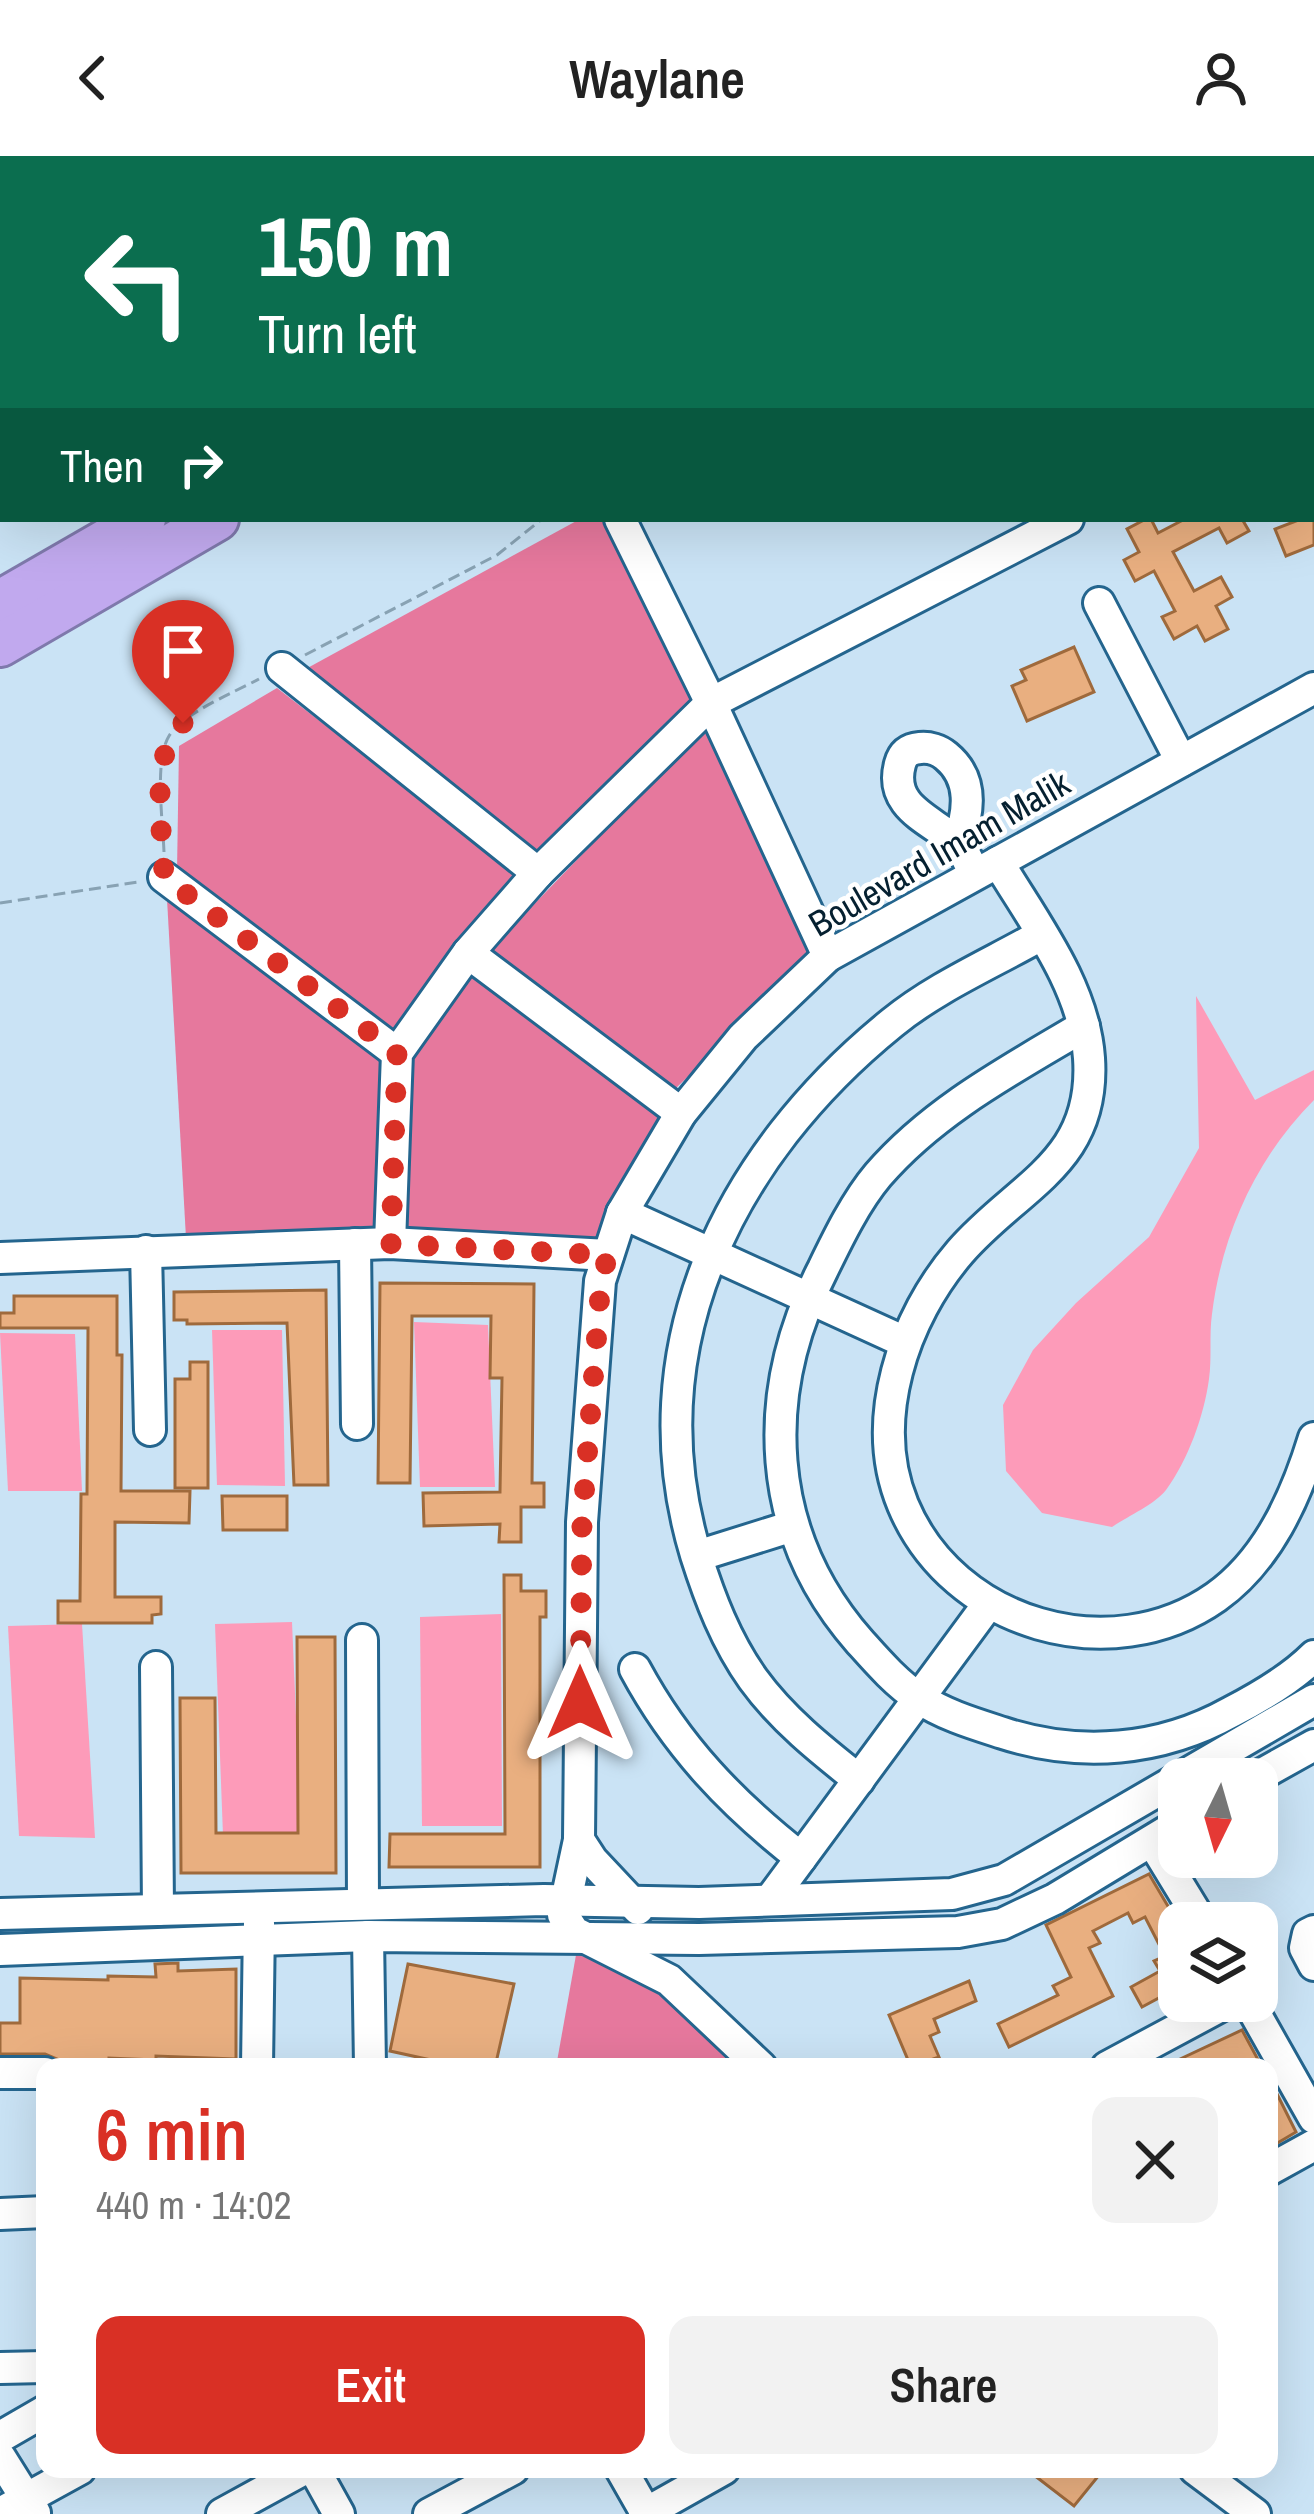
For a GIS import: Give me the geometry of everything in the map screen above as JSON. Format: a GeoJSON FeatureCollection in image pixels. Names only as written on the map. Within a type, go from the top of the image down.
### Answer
{"type":"FeatureCollection","features":[{"type":"Feature","properties":{"kind":"highway"},"geometry":{"type":"LineString","coordinates":[[0,602],[139,522]]}},
{"type":"Feature","properties":{"kind":"highway"},"geometry":{"type":"LineString","coordinates":[[0,645],[212,522]]}},
{"type":"Feature","properties":{"kind":"street"},"geometry":{"type":"LineString","coordinates":[[621,522],[828,956]]}},
{"type":"Feature","properties":{"kind":"street"},"geometry":{"type":"LineString","coordinates":[[391,1244],[397,1053],[468,953],[538,873],[711,703],[1062,522]]}},
{"type":"Feature","properties":{"kind":"street"},"geometry":{"type":"LineString","coordinates":[[1099,603],[1181,761]]}},
{"type":"Feature","properties":{"kind":"street"},"geometry":{"type":"LineString","coordinates":[[281,668],[538,873]]}},
{"type":"Feature","properties":{"kind":"street","name":"Boulevard Imam Malik"},"geometry":{"type":"LineString","coordinates":[[567,1900],[579,1840],[582,1522],[601,1281],[622,1213],[681,1113],[743,1037],[828,956],[1314,688]]}},
{"type":"Feature","properties":{"kind":"street"},"geometry":{"type":"LineString","coordinates":[[958,842],[1041,935],[1072,989],[1084,1026],[1089,1079],[1081,1123],[1066,1153],[960,1252],[931,1290],[905,1342],[892,1394],[889,1438],[903,1504],[926,1543],[958,1582],[988,1603],[1042,1627],[1134,1632],[1178,1619],[1218,1596],[1258,1557],[1288,1509],[1314,1438]]}},
{"type":"Feature","properties":{"kind":"street"},"geometry":{"type":"LineString","coordinates":[[164,877],[397,1053]]}},
{"type":"Feature","properties":{"kind":"street"},"geometry":{"type":"LineString","coordinates":[[859,1780],[811,1742],[755,1681],[728,1640],[697,1556],[682,1502],[675,1409],[689,1313],[736,1202],[799,1115],[893,1022],[1041,935]]}},
{"type":"Feature","properties":{"kind":"street"},"geometry":{"type":"LineString","coordinates":[[468,953],[681,1113]]}},
{"type":"Feature","properties":{"kind":"street"},"geometry":{"type":"LineString","coordinates":[[1084,1026],[983,1086],[875,1178],[808,1297],[787,1358],[779,1405],[780,1454],[794,1526],[825,1594],[875,1660],[919,1698],[964,1720],[1022,1739],[1112,1748],[1164,1741],[1201,1729],[1258,1698],[1314,1656]]}},
{"type":"Feature","properties":{"kind":"street"},"geometry":{"type":"LineString","coordinates":[[622,1213],[905,1342]]}},
{"type":"Feature","properties":{"kind":"street"},"geometry":{"type":"LineString","coordinates":[[356,1244],[357,1424]]}},
{"type":"Feature","properties":{"kind":"street"},"geometry":{"type":"LineString","coordinates":[[0,1258],[356,1244],[608,1255]]}},
{"type":"Feature","properties":{"kind":"street"},"geometry":{"type":"LineString","coordinates":[[146,1251],[150,1430]]}},
{"type":"Feature","properties":{"kind":"street"},"geometry":{"type":"LineString","coordinates":[[697,1556],[794,1526]]}},
{"type":"Feature","properties":{"kind":"street"},"geometry":{"type":"LineString","coordinates":[[770,1900],[988,1603]]}},
{"type":"Feature","properties":{"kind":"street"},"geometry":{"type":"LineString","coordinates":[[362,1640],[363,1904]]}},
{"type":"Feature","properties":{"kind":"street"},"geometry":{"type":"LineString","coordinates":[[156,1667],[158,1910]]}},
{"type":"Feature","properties":{"kind":"street"},"geometry":{"type":"LineString","coordinates":[[635,1669],[665,1722],[697,1763],[745,1814],[801,1858]]}},
{"type":"Feature","properties":{"kind":"street"},"geometry":{"type":"LineString","coordinates":[[0,1914],[952,1894],[1004,1880],[1314,1700]]}},
{"type":"Feature","properties":{"kind":"street"},"geometry":{"type":"LineString","coordinates":[[1278,1765],[1314,1745]]}},
{"type":"Feature","properties":{"kind":"street"},"geometry":{"type":"LineString","coordinates":[[0,1951],[368,1936],[655,1938],[958,1932],[1002,1924],[1055,1899],[1158,1836]]}},
{"type":"Feature","properties":{"kind":"street"},"geometry":{"type":"LineString","coordinates":[[579,1840],[632,1902],[655,1938],[669,1980]]}},
{"type":"Feature","properties":{"kind":"street"},"geometry":{"type":"LineString","coordinates":[[1152,1840],[1189,1902]]}},
{"type":"Feature","properties":{"kind":"street"},"geometry":{"type":"LineString","coordinates":[[567,1900],[564,1920],[586,1938],[669,1980],[751,2058]]}},
{"type":"Feature","properties":{"kind":"street"},"geometry":{"type":"LineString","coordinates":[[257,2058],[259,1907]]}},
{"type":"Feature","properties":{"kind":"street"},"geometry":{"type":"LineString","coordinates":[[1314,1931],[1308,1934],[1305,1948],[1314,1965]]}},
{"type":"Feature","properties":{"kind":"street"},"geometry":{"type":"LineString","coordinates":[[368,1936],[370,2058]]}},
{"type":"Feature","properties":{"kind":"street"},"geometry":{"type":"LineString","coordinates":[[1124,2058],[1191,2022]]}},
{"type":"Feature","properties":{"kind":"street"},"geometry":{"type":"LineString","coordinates":[[1260,2022],[1314,2118]]}},
{"type":"Feature","properties":{"kind":"street"},"geometry":{"type":"LineString","coordinates":[[0,2073],[36,2073]]}},
{"type":"Feature","properties":{"kind":"street"},"geometry":{"type":"LineString","coordinates":[[1278,2165],[1314,2145]]}},
{"type":"Feature","properties":{"kind":"street"},"geometry":{"type":"LineString","coordinates":[[0,2213],[36,2212]]}},
{"type":"Feature","properties":{"kind":"street"},"geometry":{"type":"LineString","coordinates":[[0,2368],[36,2367]]}},
{"type":"Feature","properties":{"kind":"street"},"geometry":{"type":"LineString","coordinates":[[0,2437],[36,2416]]}},
{"type":"Feature","properties":{"kind":"street"},"geometry":{"type":"LineString","coordinates":[[0,2458],[21,2508],[66,2478]]}},
{"type":"Feature","properties":{"kind":"street"},"geometry":{"type":"LineString","coordinates":[[222,2514],[288,2478]]}},
{"type":"Feature","properties":{"kind":"street"},"geometry":{"type":"LineString","coordinates":[[319,2478],[340,2514]]}},
{"type":"Feature","properties":{"kind":"street"},"geometry":{"type":"LineString","coordinates":[[429,2514],[495,2478]]}},
{"type":"Feature","properties":{"kind":"street"},"geometry":{"type":"LineString","coordinates":[[626,2478],[645,2513],[708,2478]]}},
{"type":"Feature","properties":{"kind":"street"},"geometry":{"type":"LineString","coordinates":[[1207,2478],[1246,2508]]}},
{"type":"Feature","properties":{"kind":"street"},"geometry":{"type":"LineString","coordinates":[[1245,2478],[1246,2508]]}},
{"type":"Feature","properties":{"kind":"path"},"geometry":{"type":"LineString","coordinates":[[0,903],[164,877],[162,757],[170,735],[206,708],[497,555],[538,522]]}},
{"type":"Feature","properties":{"kind":"shaded area"},"geometry":{"type":"Polygon","coordinates":[[[575,522],[605,522],[697,704],[539,858],[302,671],[575,522]]]}},
{"type":"Feature","properties":{"kind":"shaded area"},"geometry":{"type":"Polygon","coordinates":[[[277,688],[522,877],[395,1036],[177,872],[179,746],[277,688]]]}},
{"type":"Feature","properties":{"kind":"shaded area"},"geometry":{"type":"Polygon","coordinates":[[[707,725],[814,954],[673,1091],[490,950],[707,725]]]}},
{"type":"Feature","properties":{"kind":"shaded area"},"geometry":{"type":"Polygon","coordinates":[[[167,899],[382,1059],[377,1233],[186,1238],[167,899]]]}},
{"type":"Feature","properties":{"kind":"shaded area"},"geometry":{"type":"Polygon","coordinates":[[[471,972],[663,1113],[610,1248],[391,1233],[409,1060],[471,972]]]}},
{"type":"Feature","properties":{"kind":"shaded area"},"geometry":{"type":"Polygon","coordinates":[[[1196,996],[1255,1100],[1314,1070],[1314,1100],[1259,1171],[1234,1226],[1217,1284],[1203,1408],[1174,1478],[1155,1501],[1112,1527],[1042,1513],[1006,1471],[1003,1405],[1033,1350],[1076,1303],[1149,1237],[1199,1148],[1196,996]]]}},
{"type":"Feature","properties":{"kind":"shaded area"},"geometry":{"type":"Polygon","coordinates":[[[414,1322],[488,1325],[495,1487],[420,1487],[414,1322]]]}},
{"type":"Feature","properties":{"kind":"shaded area"},"geometry":{"type":"Polygon","coordinates":[[[212,1330],[282,1330],[285,1486],[217,1485],[212,1330]]]}},
{"type":"Feature","properties":{"kind":"shaded area"},"geometry":{"type":"Polygon","coordinates":[[[0,1333],[75,1334],[82,1491],[8,1491],[0,1333]]]}},
{"type":"Feature","properties":{"kind":"shaded area"},"geometry":{"type":"Polygon","coordinates":[[[501,1614],[502,1826],[422,1826],[420,1617],[501,1614]]]}},
{"type":"Feature","properties":{"kind":"shaded area"},"geometry":{"type":"Polygon","coordinates":[[[292,1622],[301,1835],[223,1835],[215,1624],[292,1622]]]}},
{"type":"Feature","properties":{"kind":"shaded area"},"geometry":{"type":"Polygon","coordinates":[[[82,1624],[95,1838],[19,1836],[8,1626],[82,1624]]]}},
{"type":"Feature","properties":{"kind":"shaded area"},"geometry":{"type":"Polygon","coordinates":[[[576,1955],[651,1969],[736,2058],[558,2058],[576,1955]]]}},
{"type":"Feature","properties":{"kind":"building"},"geometry":{"type":"Polygon","coordinates":[[[1140,522],[1152,522],[1158,533],[1179,522],[1244,522],[1249,531],[1227,543],[1219,528],[1173,552],[1194,591],[1221,577],[1232,597],[1216,606],[1228,629],[1205,641],[1197,626],[1174,639],[1162,617],[1175,611],[1154,571],[1135,581],[1124,560],[1139,552],[1127,529],[1140,522]]]}},
{"type":"Feature","properties":{"kind":"building"},"geometry":{"type":"Polygon","coordinates":[[[1293,522],[1314,522],[1314,545],[1286,556],[1275,529],[1293,522]]]}},
{"type":"Feature","properties":{"kind":"building"},"geometry":{"type":"Polygon","coordinates":[[[1074,647],[1094,692],[1027,721],[1012,686],[1026,680],[1021,670],[1074,647]]]}},
{"type":"Feature","properties":{"kind":"building"},"geometry":{"type":"Polygon","coordinates":[[[380,1283],[534,1284],[532,1483],[544,1483],[544,1507],[521,1507],[521,1542],[499,1542],[500,1524],[424,1526],[423,1493],[500,1492],[502,1378],[490,1378],[491,1316],[412,1316],[410,1483],[378,1483],[380,1283]]]}},
{"type":"Feature","properties":{"kind":"building"},"geometry":{"type":"Polygon","coordinates":[[[326,1290],[328,1485],[294,1485],[287,1323],[187,1324],[187,1320],[174,1320],[174,1292],[326,1290]]]}},
{"type":"Feature","properties":{"kind":"building"},"geometry":{"type":"Polygon","coordinates":[[[14,1296],[117,1296],[117,1355],[122,1355],[121,1491],[190,1491],[189,1523],[115,1522],[115,1597],[161,1597],[161,1614],[152,1615],[152,1623],[58,1623],[58,1601],[80,1601],[81,1494],[87,1494],[88,1328],[0,1328],[0,1313],[14,1313],[14,1296]]]}},
{"type":"Feature","properties":{"kind":"building"},"geometry":{"type":"Polygon","coordinates":[[[190,1362],[208,1362],[208,1488],[175,1488],[175,1379],[190,1379],[190,1362]]]}},
{"type":"Feature","properties":{"kind":"building"},"geometry":{"type":"Polygon","coordinates":[[[222,1496],[287,1496],[287,1530],[223,1530],[222,1496]]]}},
{"type":"Feature","properties":{"kind":"building"},"geometry":{"type":"Polygon","coordinates":[[[504,1575],[521,1575],[521,1591],[546,1591],[546,1617],[540,1617],[540,1867],[389,1867],[390,1834],[505,1834],[504,1575]]]}},
{"type":"Feature","properties":{"kind":"building"},"geometry":{"type":"Polygon","coordinates":[[[297,1637],[335,1637],[336,1873],[181,1873],[180,1698],[215,1698],[216,1833],[298,1833],[297,1637]]]}},
{"type":"Feature","properties":{"kind":"building"},"geometry":{"type":"Polygon","coordinates":[[[1149,1874],[1165,1902],[1158,1902],[1158,1942],[1145,1917],[1133,1923],[1128,1913],[1093,1931],[1100,1943],[1089,1948],[1113,1996],[1009,2047],[998,2024],[1058,1995],[1053,1986],[1071,1977],[1046,1925],[1149,1874]]]}},
{"type":"Feature","properties":{"kind":"building"},"geometry":{"type":"Polygon","coordinates":[[[178,1963],[178,1971],[236,1969],[236,2058],[0,2054],[0,2023],[20,2023],[20,1978],[156,1977],[155,1964],[178,1963]]]}},
{"type":"Feature","properties":{"kind":"building"},"geometry":{"type":"Polygon","coordinates":[[[408,1964],[514,1984],[497,2058],[422,2058],[390,2051],[408,1964]]]}},
{"type":"Feature","properties":{"kind":"building"},"geometry":{"type":"Polygon","coordinates":[[[1158,1972],[1158,1998],[1142,2007],[1131,1987],[1158,1972]]]}},
{"type":"Feature","properties":{"kind":"building"},"geometry":{"type":"Polygon","coordinates":[[[969,1981],[976,2001],[934,2019],[939,2032],[930,2036],[936,2058],[907,2058],[889,2015],[969,1981]]]}},
{"type":"Feature","properties":{"kind":"building"},"geometry":{"type":"Polygon","coordinates":[[[1242,2030],[1257,2058],[1182,2058],[1242,2030]]]}},
{"type":"Feature","properties":{"kind":"building"},"geometry":{"type":"Polygon","coordinates":[[[1278,2096],[1296,2132],[1278,2143],[1278,2096]]]}},
{"type":"Feature","properties":{"kind":"building"},"geometry":{"type":"Polygon","coordinates":[[[1038,2478],[1097,2478],[1074,2506],[1038,2478]]]}},
{"type":"Feature","properties":{"kind":"route"},"geometry":{"type":"LineString","coordinates":[[183,723],[170,735],[162,757],[164,877],[397,1053],[391,1244],[608,1255],[601,1281],[582,1522],[580,1703]]}}]}
